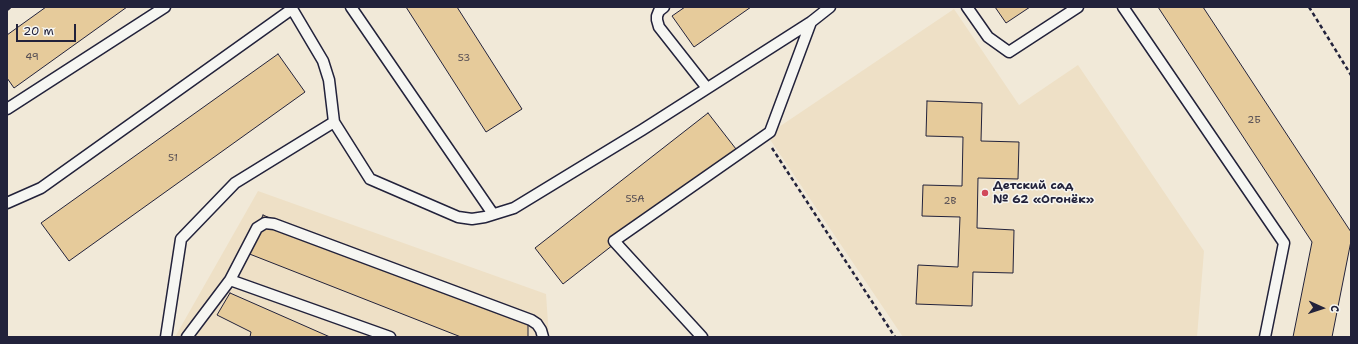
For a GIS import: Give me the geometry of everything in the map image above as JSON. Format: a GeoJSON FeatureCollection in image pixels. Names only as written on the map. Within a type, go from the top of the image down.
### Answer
{"type":"FeatureCollection","features":[{"type":"Feature","properties":{"kind":"lane"},"geometry":{"type":"LineString","coordinates":[[7,109],[166,7]]}},
{"type":"Feature","properties":{"kind":"lane"},"geometry":{"type":"LineString","coordinates":[[351,7],[493,214]]}},
{"type":"Feature","properties":{"kind":"lane"},"geometry":{"type":"LineString","coordinates":[[664,7],[659,11],[657,16],[659,27],[707,88]]}},
{"type":"Feature","properties":{"kind":"lane"},"geometry":{"type":"LineString","coordinates":[[7,203],[41,188],[291,8],[322,61],[329,80],[334,122],[370,179],[458,217],[472,219],[485,217],[514,208],[642,130],[811,22],[830,7]]}},
{"type":"Feature","properties":{"kind":"lane"},"geometry":{"type":"LineString","coordinates":[[967,7],[988,36],[1009,52],[1078,7]]}},
{"type":"Feature","properties":{"kind":"lane"},"geometry":{"type":"LineString","coordinates":[[1123,7],[1284,243],[1265,337]]}},
{"type":"Feature","properties":{"kind":"lane"},"geometry":{"type":"LineString","coordinates":[[702,337],[614,241],[770,132],[811,22]]}},
{"type":"Feature","properties":{"kind":"lane"},"geometry":{"type":"LineString","coordinates":[[166,337],[181,239],[235,183],[334,122]]}},
{"type":"Feature","properties":{"kind":"lane"},"geometry":{"type":"LineString","coordinates":[[187,337],[230,280],[257,228],[265,223],[274,224],[531,320],[537,324],[542,337]]}},
{"type":"Feature","properties":{"kind":"lane"},"geometry":{"type":"LineString","coordinates":[[230,280],[390,337]]}},
{"type":"Feature","properties":{"kind":"path"},"geometry":{"type":"LineString","coordinates":[[7,10],[11,7]]}},
{"type":"Feature","properties":{"kind":"path"},"geometry":{"type":"LineString","coordinates":[[1309,7],[1351,75]]}},
{"type":"Feature","properties":{"kind":"path"},"geometry":{"type":"LineString","coordinates":[[764,136],[895,337]]}},
{"type":"Feature","properties":{"kind":"shaded area","name":"Детский сад № 62 «Огонёк»"},"geometry":{"type":"Polygon","coordinates":[[[954,9],[1019,105],[1078,65],[1204,251],[1197,337],[903,337],[767,135],[954,9]]]}},
{"type":"Feature","properties":{"kind":"shaded area"},"geometry":{"type":"Polygon","coordinates":[[[258,191],[546,294],[549,337],[175,337],[258,191]]]}},
{"type":"Feature","properties":{"kind":"building"},"geometry":{"type":"Polygon","coordinates":[[[46,7],[127,7],[14,88],[7,78],[7,35],[46,7]]]}},
{"type":"Feature","properties":{"kind":"building"},"geometry":{"type":"Polygon","coordinates":[[[406,7],[457,7],[522,109],[486,132],[406,7]]]}},
{"type":"Feature","properties":{"kind":"building"},"geometry":{"type":"Polygon","coordinates":[[[685,7],[751,7],[694,47],[672,16],[685,7]]]}},
{"type":"Feature","properties":{"kind":"building"},"geometry":{"type":"Polygon","coordinates":[[[995,7],[1030,7],[1006,23],[995,7]]]}},
{"type":"Feature","properties":{"kind":"building"},"geometry":{"type":"Polygon","coordinates":[[[1158,7],[1203,7],[1351,232],[1351,241],[1332,337],[1293,337],[1312,242],[1158,7]]]}},
{"type":"Feature","properties":{"kind":"building"},"geometry":{"type":"Polygon","coordinates":[[[278,54],[305,92],[69,261],[41,223],[278,54]]]}},
{"type":"Feature","properties":{"kind":"building"},"geometry":{"type":"Polygon","coordinates":[[[927,101],[982,103],[981,141],[1019,142],[1018,179],[978,178],[977,228],[1014,230],[1013,273],[973,272],[972,306],[916,304],[918,265],[958,267],[960,217],[922,216],[923,185],[962,186],[963,137],[926,136],[927,101]]]}},
{"type":"Feature","properties":{"kind":"building"},"geometry":{"type":"Polygon","coordinates":[[[708,113],[736,149],[563,284],[535,248],[708,113]]]}},
{"type":"Feature","properties":{"kind":"building"},"geometry":{"type":"Polygon","coordinates":[[[263,215],[411,279],[528,319],[528,337],[461,337],[247,253],[263,215]]]}},
{"type":"Feature","properties":{"kind":"building"},"geometry":{"type":"Polygon","coordinates":[[[230,293],[330,337],[250,337],[251,332],[217,315],[230,293]]]}},
{"type":"Feature","properties":{"kind":"place","name":"Детский сад № 62 «Огонёк»"},"geometry":{"type":"Point","coordinates":[985,193]}}]}
